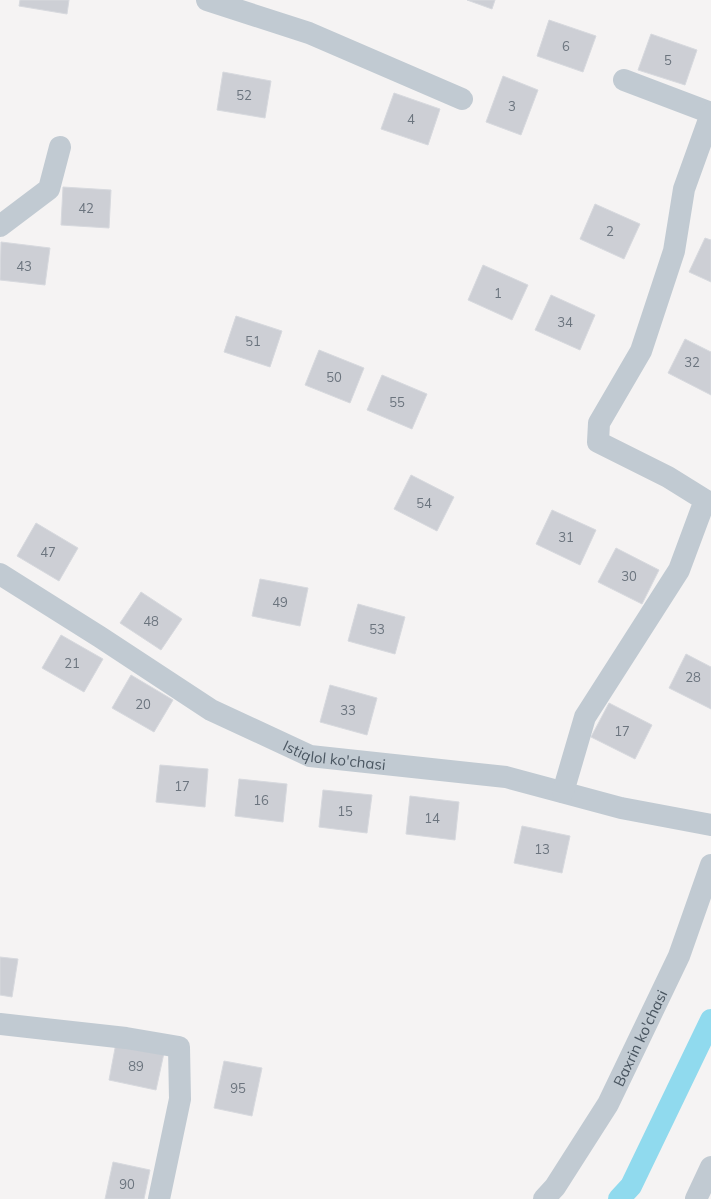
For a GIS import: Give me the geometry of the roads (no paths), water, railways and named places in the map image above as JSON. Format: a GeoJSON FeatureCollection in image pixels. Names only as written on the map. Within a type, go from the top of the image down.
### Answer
{"type":"FeatureCollection","features":[{"type":"Feature","properties":{"kind":"street"},"geometry":{"type":"LineString","coordinates":[[207,0],[309,32],[462,99]]}},
{"type":"Feature","properties":{"kind":"street"},"geometry":{"type":"LineString","coordinates":[[563,792],[586,717],[680,570],[705,500],[668,477],[598,442],[599,424],[641,351],[674,250],[684,189],[711,113],[624,80]]}},
{"type":"Feature","properties":{"kind":"street"},"geometry":{"type":"LineString","coordinates":[[0,226],[49,189],[60,147]]}},
{"type":"Feature","properties":{"kind":"street","name":"Istiqlol ko'chasi"},"geometry":{"type":"LineString","coordinates":[[0,574],[100,637],[211,710],[310,756],[506,777],[621,808],[711,826]]}},
{"type":"Feature","properties":{"kind":"street","name":"Baxrin ko'chasi"},"geometry":{"type":"LineString","coordinates":[[544,1199],[556,1188],[608,1104],[679,956],[711,864]]}},
{"type":"Feature","properties":{"kind":"street"},"geometry":{"type":"LineString","coordinates":[[0,1024],[126,1038],[179,1047],[180,1099],[159,1199]]}},
{"type":"Feature","properties":{"kind":"street"},"geometry":{"type":"LineString","coordinates":[[696,1199],[711,1167]]}},
{"type":"Feature","properties":{"kind":"waterway"},"geometry":{"type":"LineString","coordinates":[[619,1199],[631,1186],[711,1020]]}}]}
